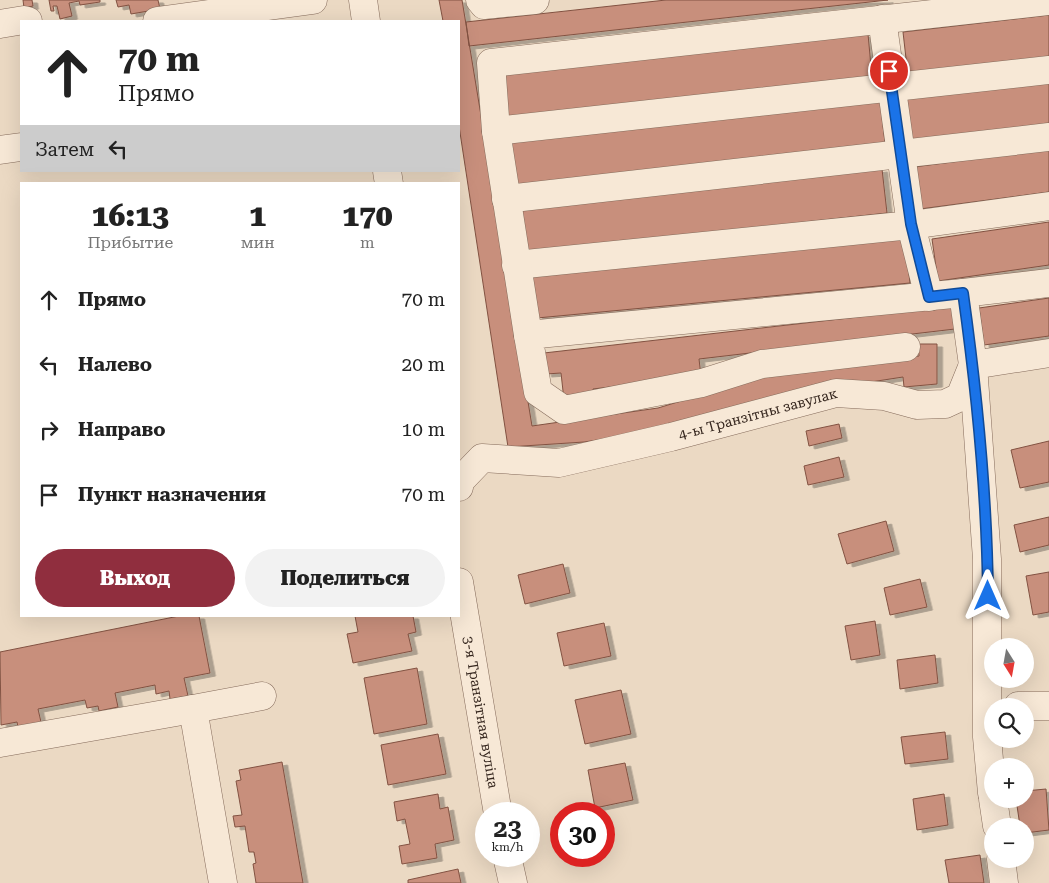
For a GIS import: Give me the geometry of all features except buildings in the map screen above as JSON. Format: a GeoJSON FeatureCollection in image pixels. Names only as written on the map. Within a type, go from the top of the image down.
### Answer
{"type":"FeatureCollection","features":[{"type":"Feature","properties":{"kind":"street"},"geometry":{"type":"LineString","coordinates":[[164,20],[313,0]]}},
{"type":"Feature","properties":{"kind":"street"},"geometry":{"type":"LineString","coordinates":[[363,0],[366,20]]}},
{"type":"Feature","properties":{"kind":"street"},"geometry":{"type":"LineString","coordinates":[[480,0],[484,5],[535,0]]}},
{"type":"Feature","properties":{"kind":"street"},"geometry":{"type":"LineString","coordinates":[[906,347],[762,364],[702,383],[564,410],[538,392],[516,265],[496,131],[491,63],[1049,1]]}},
{"type":"Feature","properties":{"kind":"street"},"geometry":{"type":"LineString","coordinates":[[882,19],[911,224],[929,297]]}},
{"type":"Feature","properties":{"kind":"street"},"geometry":{"type":"LineString","coordinates":[[0,24],[20,21]]}},
{"type":"Feature","properties":{"kind":"street"},"geometry":{"type":"LineString","coordinates":[[496,131],[891,89],[1049,70]]}},
{"type":"Feature","properties":{"kind":"street"},"geometry":{"type":"LineString","coordinates":[[506,199],[900,156],[1049,137]]}},
{"type":"Feature","properties":{"kind":"street"},"geometry":{"type":"LineString","coordinates":[[0,150],[20,147]]}},
{"type":"Feature","properties":{"kind":"street"},"geometry":{"type":"LineString","coordinates":[[516,265],[911,224],[1049,206]]}},
{"type":"Feature","properties":{"kind":"street"},"geometry":{"type":"LineString","coordinates":[[528,335],[929,297],[1049,283]]}},
{"type":"Feature","properties":{"kind":"street"},"geometry":{"type":"LineString","coordinates":[[963,293],[973,365],[987,559],[990,698]]}},
{"type":"Feature","properties":{"kind":"street"},"geometry":{"type":"LineString","coordinates":[[973,365],[1049,353]]}},
{"type":"Feature","properties":{"kind":"street","name":"4-ы Транзітны завулак"},"geometry":{"type":"LineString","coordinates":[[460,481],[482,458],[559,463],[671,437],[836,393],[884,396],[917,405],[945,404],[960,397],[973,365]]}},
{"type":"Feature","properties":{"kind":"street","name":"3-я Транзітная вуліца"},"geometry":{"type":"LineString","coordinates":[[460,588],[496,802]]}},
{"type":"Feature","properties":{"kind":"street"},"geometry":{"type":"LineString","coordinates":[[0,743],[262,696]]}},
{"type":"Feature","properties":{"kind":"street"},"geometry":{"type":"LineString","coordinates":[[1034,706],[1049,706]]}},
{"type":"Feature","properties":{"kind":"street"},"geometry":{"type":"LineString","coordinates":[[193,709],[223,883]]}},
{"type":"Feature","properties":{"kind":"street"},"geometry":{"type":"LineString","coordinates":[[509,867],[513,883]]}},
{"type":"Feature","properties":{"kind":"street"},"geometry":{"type":"LineString","coordinates":[[1002,868],[1004,883]]}},
{"type":"Feature","properties":{"kind":"route"},"geometry":{"type":"LineString","coordinates":[[889,71],[911,224],[929,297],[963,293],[973,365],[988,596]]}}]}
